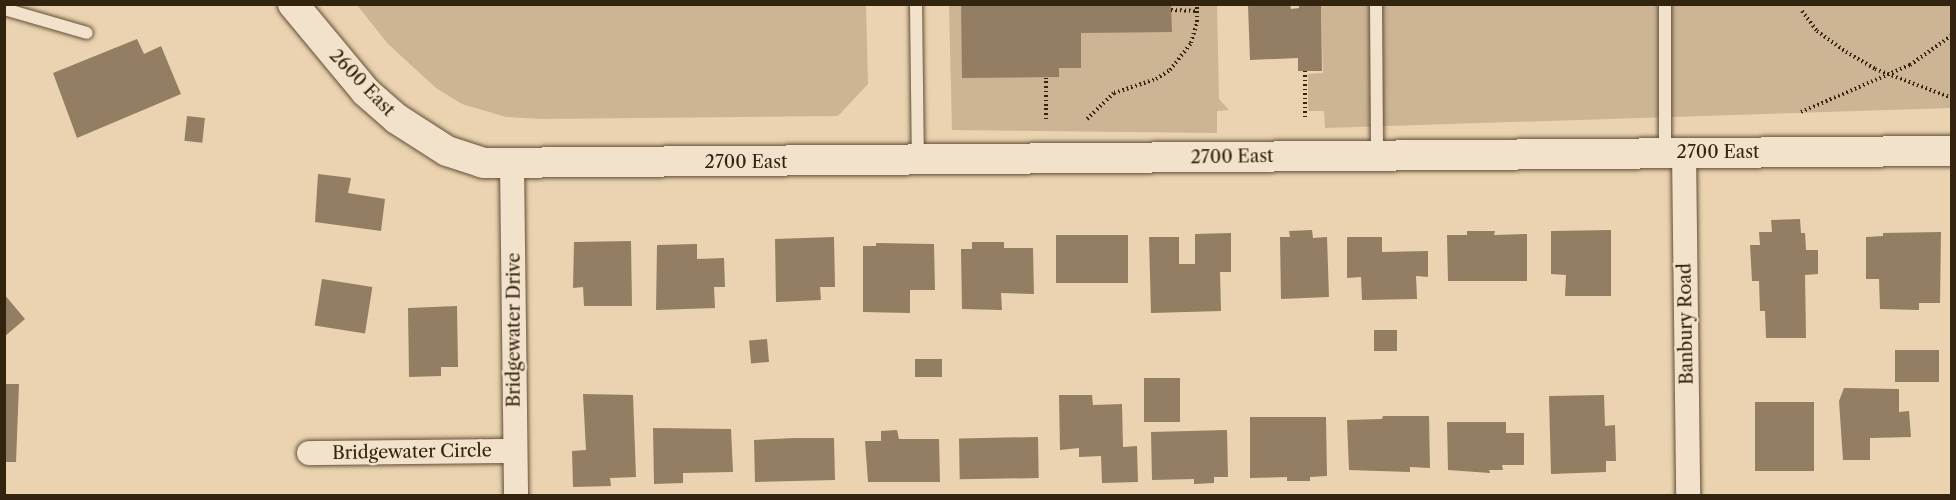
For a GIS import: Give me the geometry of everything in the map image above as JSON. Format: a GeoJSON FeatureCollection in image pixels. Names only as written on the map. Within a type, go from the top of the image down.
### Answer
{"type":"FeatureCollection","features":[{"type":"Feature","properties":{"kind":"street","name":"2600 East"},"geometry":{"type":"LineString","coordinates":[[293,4],[366,92],[397,119],[447,151],[467,159],[483,163],[512,164]]}},
{"type":"Feature","properties":{"kind":"street","name":"2700 East"},"geometry":{"type":"LineString","coordinates":[[512,164],[1952,150]]}},
{"type":"Feature","properties":{"kind":"street","name":"Banbury Road"},"geometry":{"type":"LineString","coordinates":[[1675,152],[1688,495]]}},
{"type":"Feature","properties":{"kind":"street","name":"Bridgewater Drive"},"geometry":{"type":"LineString","coordinates":[[512,164],[516,495]]}},
{"type":"Feature","properties":{"kind":"street","name":"Bridgewater Circle"},"geometry":{"type":"LineString","coordinates":[[309,453],[515,451]]}},
{"type":"Feature","properties":{"kind":"lane"},"geometry":{"type":"LineString","coordinates":[[916,4],[918,161]]}},
{"type":"Feature","properties":{"kind":"lane"},"geometry":{"type":"LineString","coordinates":[[1376,4],[1377,156]]}},
{"type":"Feature","properties":{"kind":"lane"},"geometry":{"type":"LineString","coordinates":[[1665,4],[1675,152]]}},
{"type":"Feature","properties":{"kind":"lane"},"geometry":{"type":"LineString","coordinates":[[4,9],[87,33]]}},
{"type":"Feature","properties":{"kind":"path"},"geometry":{"type":"LineString","coordinates":[[1087,119],[1114,93],[1156,79],[1170,70],[1191,43],[1197,4]]}},
{"type":"Feature","properties":{"kind":"path"},"geometry":{"type":"LineString","coordinates":[[1171,10],[1197,11]]}},
{"type":"Feature","properties":{"kind":"path"},"geometry":{"type":"LineString","coordinates":[[1802,11],[1817,31],[1846,52],[1890,75],[1952,98]]}},
{"type":"Feature","properties":{"kind":"path"},"geometry":{"type":"LineString","coordinates":[[1801,112],[1890,75],[1930,52],[1952,36]]}},
{"type":"Feature","properties":{"kind":"path"},"geometry":{"type":"LineString","coordinates":[[1305,71],[1305,117]]}},
{"type":"Feature","properties":{"kind":"path"},"geometry":{"type":"LineString","coordinates":[[1046,78],[1046,119]]}},
{"type":"Feature","properties":{"kind":"shaded area"},"geometry":{"type":"Polygon","coordinates":[[[357,5],[866,5],[868,84],[838,116],[541,119],[506,117],[462,104],[436,88],[388,44],[357,5]]]}},
{"type":"Feature","properties":{"kind":"shaded area"},"geometry":{"type":"Polygon","coordinates":[[[949,5],[1217,5],[1219,99],[1229,110],[1217,111],[1217,133],[952,130],[949,5]]]}},
{"type":"Feature","properties":{"kind":"shaded area"},"geometry":{"type":"Polygon","coordinates":[[[1321,5],[1951,5],[1951,108],[1325,128],[1324,111],[1308,111],[1308,74],[1323,73],[1321,5]]]}},
{"type":"Feature","properties":{"kind":"building"},"geometry":{"type":"Polygon","coordinates":[[[961,4],[1171,4],[1172,32],[1081,33],[1081,68],[1059,68],[1059,77],[962,78],[961,4]]]}},
{"type":"Feature","properties":{"kind":"building"},"geometry":{"type":"Polygon","coordinates":[[[1299,4],[1321,4],[1322,71],[1298,71],[1298,58],[1250,60],[1248,5],[1290,5],[1291,9],[1299,8],[1299,4]]]}},
{"type":"Feature","properties":{"kind":"building"},"geometry":{"type":"Polygon","coordinates":[[[137,39],[144,54],[161,46],[181,94],[77,138],[53,73],[137,39]]]}},
{"type":"Feature","properties":{"kind":"building"},"geometry":{"type":"Polygon","coordinates":[[[187,116],[205,118],[202,143],[184,141],[187,116]]]}},
{"type":"Feature","properties":{"kind":"building"},"geometry":{"type":"Polygon","coordinates":[[[318,174],[351,178],[348,193],[385,199],[381,231],[315,222],[318,174]]]}},
{"type":"Feature","properties":{"kind":"building"},"geometry":{"type":"Polygon","coordinates":[[[1800,219],[1801,233],[1805,233],[1806,250],[1818,250],[1818,274],[1805,275],[1806,338],[1766,338],[1765,311],[1760,311],[1759,281],[1752,281],[1750,245],[1760,245],[1759,232],[1772,232],[1771,220],[1800,219]]]}},
{"type":"Feature","properties":{"kind":"building"},"geometry":{"type":"Polygon","coordinates":[[[1312,230],[1313,238],[1327,237],[1329,297],[1281,299],[1280,237],[1290,237],[1289,231],[1312,230]]]}},
{"type":"Feature","properties":{"kind":"building"},"geometry":{"type":"Polygon","coordinates":[[[1611,230],[1611,296],[1565,296],[1566,275],[1551,274],[1551,231],[1611,230]]]}},
{"type":"Feature","properties":{"kind":"building"},"geometry":{"type":"Polygon","coordinates":[[[1467,231],[1495,231],[1494,235],[1527,234],[1527,281],[1448,281],[1447,235],[1467,235],[1467,231]]]}},
{"type":"Feature","properties":{"kind":"building"},"geometry":{"type":"Polygon","coordinates":[[[1941,232],[1940,303],[1919,303],[1919,310],[1880,309],[1879,279],[1866,279],[1866,237],[1883,236],[1883,233],[1941,232]]]}},
{"type":"Feature","properties":{"kind":"building"},"geometry":{"type":"Polygon","coordinates":[[[1231,233],[1231,272],[1220,272],[1221,311],[1151,313],[1149,237],[1179,237],[1179,264],[1195,264],[1195,234],[1231,233]]]}},
{"type":"Feature","properties":{"kind":"building"},"geometry":{"type":"Polygon","coordinates":[[[1056,235],[1128,235],[1128,283],[1056,283],[1056,235]]]}},
{"type":"Feature","properties":{"kind":"building"},"geometry":{"type":"Polygon","coordinates":[[[834,237],[835,287],[820,287],[821,300],[776,302],[775,239],[834,237]]]}},
{"type":"Feature","properties":{"kind":"building"},"geometry":{"type":"Polygon","coordinates":[[[1347,237],[1382,237],[1382,252],[1428,251],[1428,277],[1416,276],[1417,299],[1362,300],[1361,277],[1347,278],[1347,237]]]}},
{"type":"Feature","properties":{"kind":"building"},"geometry":{"type":"Polygon","coordinates":[[[631,241],[632,306],[584,306],[583,287],[573,288],[574,242],[631,241]]]}},
{"type":"Feature","properties":{"kind":"building"},"geometry":{"type":"Polygon","coordinates":[[[972,242],[1004,242],[1004,248],[1033,248],[1034,294],[1001,293],[1002,310],[962,309],[961,249],[972,249],[972,242]]]}},
{"type":"Feature","properties":{"kind":"building"},"geometry":{"type":"Polygon","coordinates":[[[876,243],[934,244],[935,290],[910,290],[910,313],[863,312],[863,246],[876,246],[876,243]]]}},
{"type":"Feature","properties":{"kind":"building"},"geometry":{"type":"Polygon","coordinates":[[[697,244],[697,259],[724,258],[725,287],[714,287],[715,308],[656,310],[657,245],[697,244]]]}},
{"type":"Feature","properties":{"kind":"building"},"geometry":{"type":"Polygon","coordinates":[[[322,279],[372,287],[365,333],[315,325],[322,279]]]}},
{"type":"Feature","properties":{"kind":"building"},"geometry":{"type":"Polygon","coordinates":[[[4,294],[25,319],[4,337],[4,294]]]}},
{"type":"Feature","properties":{"kind":"building"},"geometry":{"type":"Polygon","coordinates":[[[457,306],[458,367],[441,367],[441,376],[409,377],[408,308],[457,306]]]}},
{"type":"Feature","properties":{"kind":"building"},"geometry":{"type":"Polygon","coordinates":[[[1374,330],[1397,330],[1397,351],[1374,351],[1374,330]]]}},
{"type":"Feature","properties":{"kind":"building"},"geometry":{"type":"Polygon","coordinates":[[[767,339],[769,362],[751,363],[749,341],[767,339]]]}},
{"type":"Feature","properties":{"kind":"building"},"geometry":{"type":"Polygon","coordinates":[[[1895,350],[1939,350],[1939,382],[1895,382],[1895,350]]]}},
{"type":"Feature","properties":{"kind":"building"},"geometry":{"type":"Polygon","coordinates":[[[915,359],[942,359],[942,377],[915,377],[915,359]]]}},
{"type":"Feature","properties":{"kind":"building"},"geometry":{"type":"Polygon","coordinates":[[[1144,378],[1180,378],[1180,422],[1144,422],[1144,378]]]}},
{"type":"Feature","properties":{"kind":"building"},"geometry":{"type":"Polygon","coordinates":[[[4,384],[19,384],[16,462],[4,462],[4,384]]]}},
{"type":"Feature","properties":{"kind":"building"},"geometry":{"type":"Polygon","coordinates":[[[1844,388],[1899,389],[1899,412],[1909,411],[1911,437],[1870,438],[1870,460],[1843,460],[1839,401],[1844,388]]]}},
{"type":"Feature","properties":{"kind":"building"},"geometry":{"type":"Polygon","coordinates":[[[583,394],[633,395],[636,477],[610,478],[611,486],[573,487],[572,451],[586,450],[583,394]]]}},
{"type":"Feature","properties":{"kind":"building"},"geometry":{"type":"Polygon","coordinates":[[[1059,395],[1092,395],[1093,405],[1122,404],[1123,447],[1137,446],[1138,482],[1102,483],[1101,456],[1079,457],[1079,448],[1060,450],[1059,395]]]}},
{"type":"Feature","properties":{"kind":"building"},"geometry":{"type":"Polygon","coordinates":[[[1604,395],[1605,426],[1615,425],[1616,461],[1606,461],[1606,472],[1551,474],[1549,396],[1604,395]]]}},
{"type":"Feature","properties":{"kind":"building"},"geometry":{"type":"Polygon","coordinates":[[[1755,402],[1814,402],[1814,471],[1755,471],[1755,402]]]}},
{"type":"Feature","properties":{"kind":"building"},"geometry":{"type":"Polygon","coordinates":[[[1383,416],[1429,416],[1430,468],[1410,467],[1410,472],[1349,470],[1347,420],[1382,419],[1383,416]]]}},
{"type":"Feature","properties":{"kind":"building"},"geometry":{"type":"Polygon","coordinates":[[[1250,417],[1326,417],[1327,476],[1310,477],[1310,481],[1287,481],[1287,477],[1250,478],[1250,417]]]}},
{"type":"Feature","properties":{"kind":"building"},"geometry":{"type":"Polygon","coordinates":[[[1447,422],[1506,422],[1506,433],[1524,433],[1524,465],[1502,465],[1503,470],[1489,470],[1490,473],[1448,470],[1447,422]]]}},
{"type":"Feature","properties":{"kind":"building"},"geometry":{"type":"Polygon","coordinates":[[[653,428],[731,429],[733,472],[683,473],[683,483],[654,484],[653,428]]]}},
{"type":"Feature","properties":{"kind":"building"},"geometry":{"type":"Polygon","coordinates":[[[897,430],[899,439],[939,439],[940,482],[868,482],[865,441],[881,441],[881,431],[897,430]]]}},
{"type":"Feature","properties":{"kind":"building"},"geometry":{"type":"Polygon","coordinates":[[[1227,430],[1228,477],[1214,477],[1214,483],[1194,484],[1194,479],[1152,480],[1151,432],[1227,430]]]}},
{"type":"Feature","properties":{"kind":"building"},"geometry":{"type":"Polygon","coordinates":[[[1038,437],[1039,478],[960,479],[959,438],[1038,437]]]}},
{"type":"Feature","properties":{"kind":"building"},"geometry":{"type":"Polygon","coordinates":[[[834,438],[835,480],[755,482],[754,440],[834,438]]]}}]}
